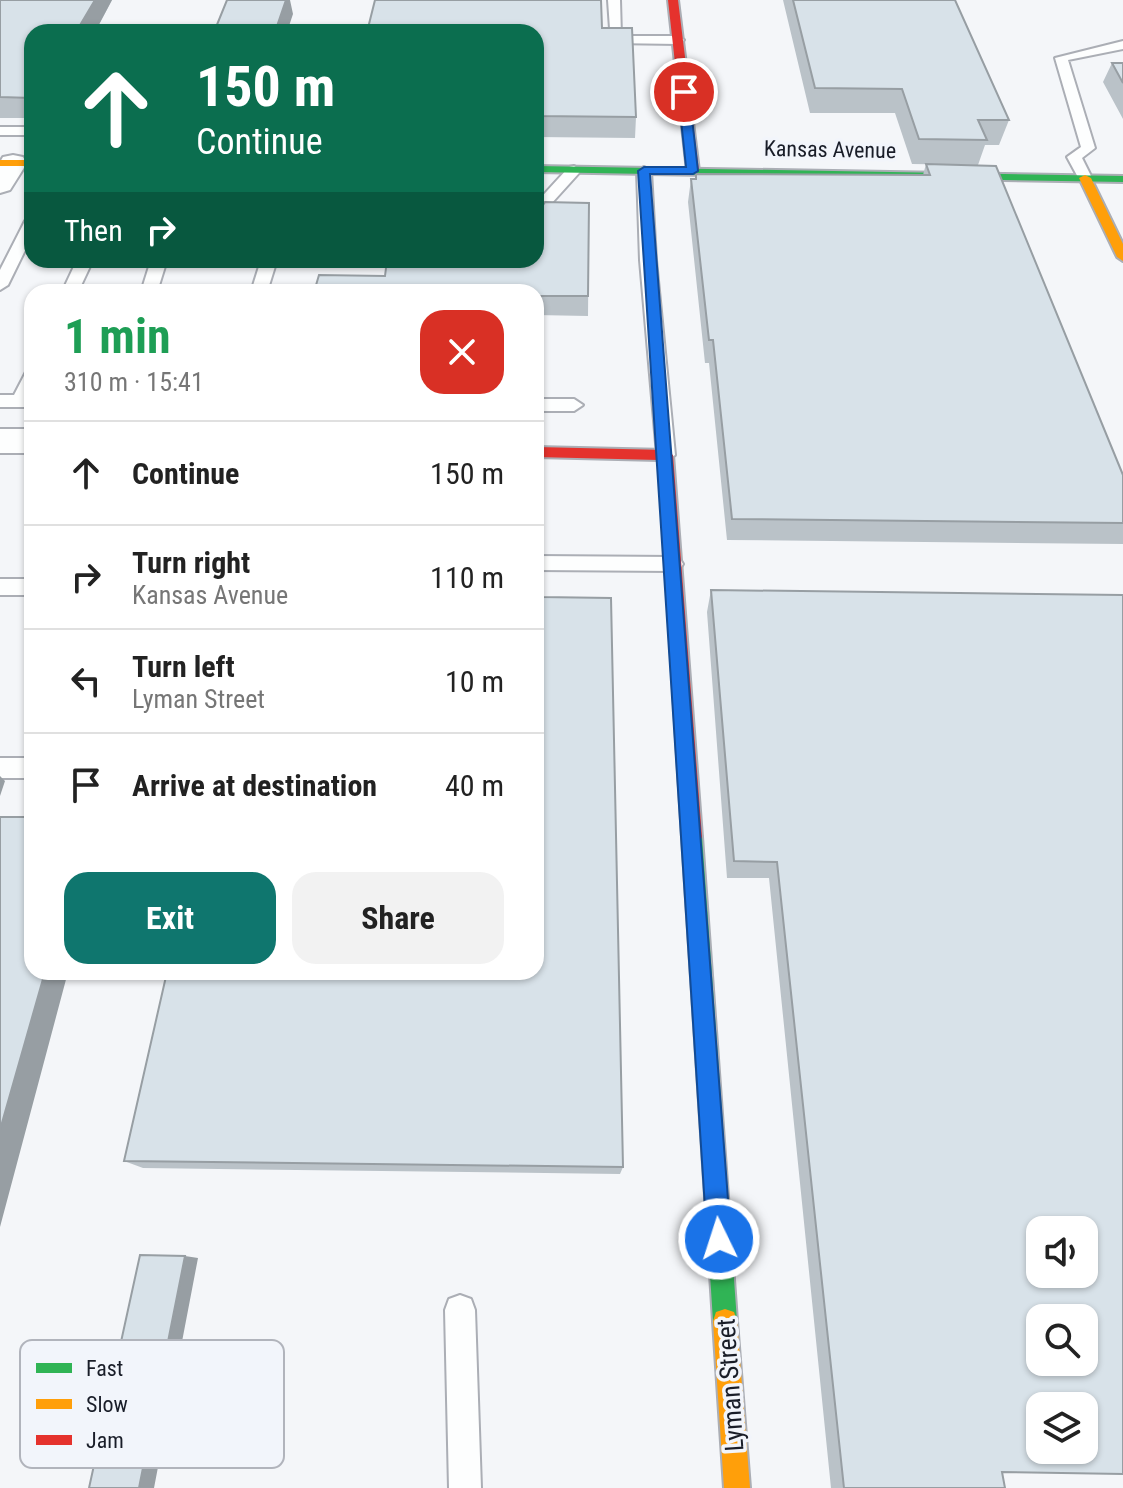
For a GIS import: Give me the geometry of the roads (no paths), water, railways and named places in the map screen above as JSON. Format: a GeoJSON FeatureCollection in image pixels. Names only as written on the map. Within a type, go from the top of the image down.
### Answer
{"type":"FeatureCollection","features":[{"type":"Feature","properties":{"kind":"street"},"geometry":{"type":"LineString","coordinates":[[673,0],[693,171]]}},
{"type":"Feature","properties":{"kind":"street","name":"Kansas Avenue"},"geometry":{"type":"LineString","coordinates":[[544,169],[1123,179]]}},
{"type":"Feature","properties":{"kind":"street"},"geometry":{"type":"LineString","coordinates":[[1085,178],[1119,238],[1123,257]]}},
{"type":"Feature","properties":{"kind":"street"},"geometry":{"type":"LineString","coordinates":[[0,441],[24,441]]}},
{"type":"Feature","properties":{"kind":"street"},"geometry":{"type":"LineString","coordinates":[[544,452],[666,455]]}},
{"type":"Feature","properties":{"kind":"street","name":"Lyman Street"},"geometry":{"type":"LineString","coordinates":[[666,455],[737,1488]]}},
{"type":"Feature","properties":{"kind":"lane"},"geometry":{"type":"LineString","coordinates":[[614,0],[615,40],[678,40]]}},
{"type":"Feature","properties":{"kind":"lane"},"geometry":{"type":"LineString","coordinates":[[1085,178],[1074,157],[1088,148],[1061,58],[1123,45]]}},
{"type":"Feature","properties":{"kind":"lane"},"geometry":{"type":"LineString","coordinates":[[0,131],[24,131]]}},
{"type":"Feature","properties":{"kind":"lane"},"geometry":{"type":"LineString","coordinates":[[544,203],[574,170]]}},
{"type":"Feature","properties":{"kind":"lane"},"geometry":{"type":"LineString","coordinates":[[644,171],[648,260],[666,455]]}},
{"type":"Feature","properties":{"kind":"lane"},"geometry":{"type":"LineString","coordinates":[[0,285],[24,237]]}},
{"type":"Feature","properties":{"kind":"lane"},"geometry":{"type":"LineString","coordinates":[[0,401],[24,401]]}},
{"type":"Feature","properties":{"kind":"lane"},"geometry":{"type":"LineString","coordinates":[[544,405],[574,405]]}},
{"type":"Feature","properties":{"kind":"lane"},"geometry":{"type":"LineString","coordinates":[[544,563],[673,564]]}},
{"type":"Feature","properties":{"kind":"lane"},"geometry":{"type":"LineString","coordinates":[[0,587],[24,587]]}},
{"type":"Feature","properties":{"kind":"lane"},"geometry":{"type":"LineString","coordinates":[[0,768],[24,768]]}},
{"type":"Feature","properties":{"kind":"lane"},"geometry":{"type":"LineString","coordinates":[[460,1310],[465,1488]]}}]}
